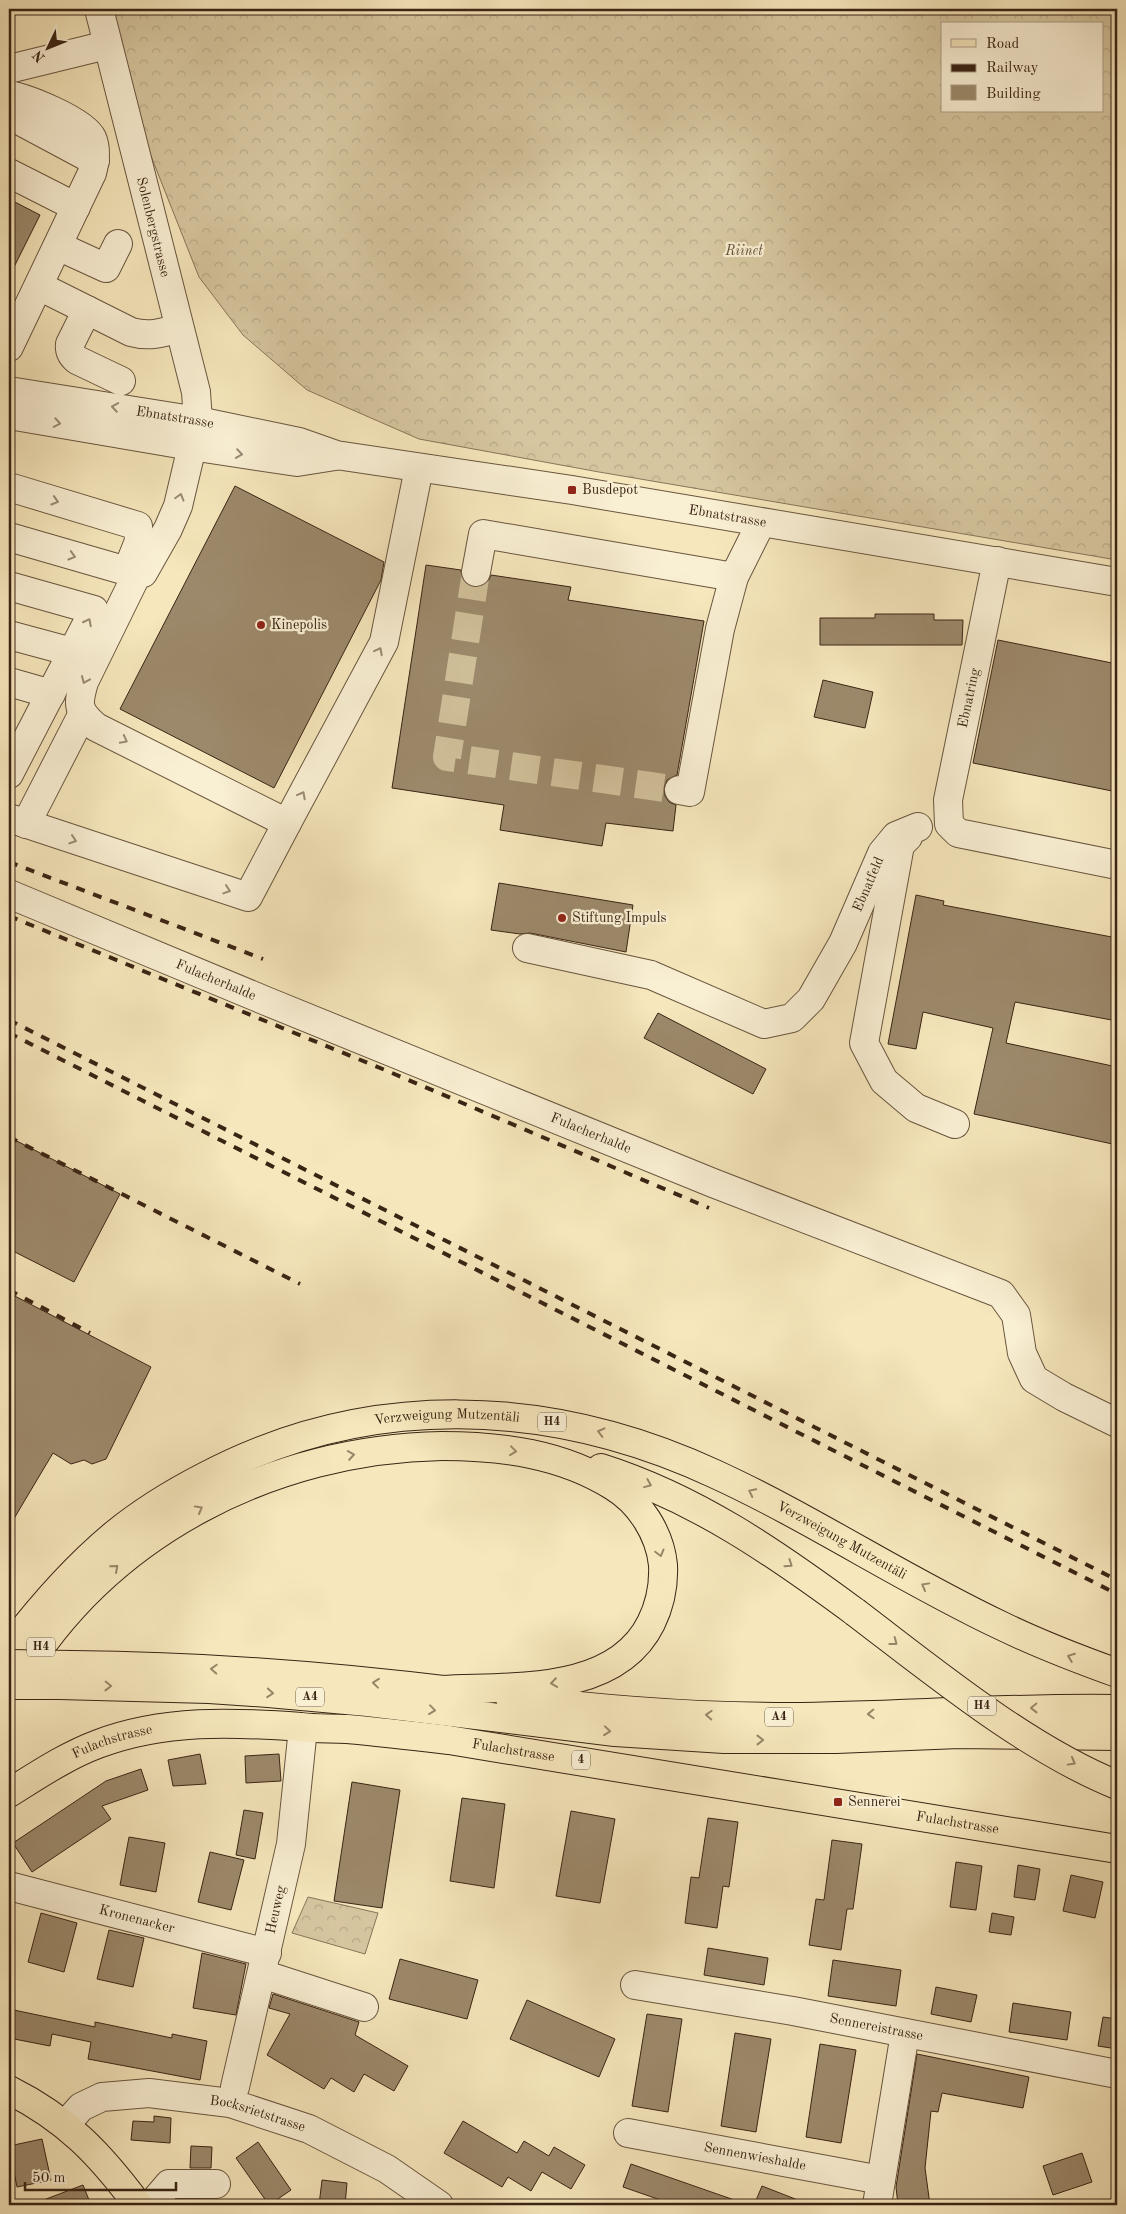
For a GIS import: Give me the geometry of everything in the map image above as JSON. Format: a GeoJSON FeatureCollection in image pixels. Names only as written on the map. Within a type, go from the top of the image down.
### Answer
{"type":"FeatureCollection","features":[{"type":"Feature","properties":{"kind":"main road","name":"Verzweigung Mutzentäli"},"geometry":{"type":"LineString","coordinates":[[9,1648],[55,1591],[89,1556],[115,1534],[175,1493],[224,1466],[261,1449],[328,1428],[412,1415],[473,1414],[510,1416],[574,1425],[637,1443],[689,1463],[772,1502],[999,1625],[1064,1654],[1117,1673]]}},
{"type":"Feature","properties":{"kind":"main road","name":"H4"},"geometry":{"type":"LineString","coordinates":[[9,1698],[31,1660],[49,1636],[106,1576],[157,1535],[203,1507],[234,1491],[307,1464],[374,1451],[459,1446],[519,1452],[596,1467],[624,1475],[678,1498],[748,1536],[855,1612],[981,1706],[1032,1740],[1117,1785]]}},
{"type":"Feature","properties":{"kind":"main road","name":"H4"},"geometry":{"type":"LineString","coordinates":[[442,1690],[547,1684],[583,1677],[607,1667],[624,1656],[640,1639],[652,1620],[660,1598],[663,1566],[656,1537],[645,1516],[636,1505],[615,1487],[586,1472],[550,1458]]}},
{"type":"Feature","properties":{"kind":"main road","name":"A4"},"geometry":{"type":"LineString","coordinates":[[9,1664],[66,1675],[208,1689],[308,1696],[615,1732],[724,1739],[836,1739],[959,1734],[1117,1736]]}},
{"type":"Feature","properties":{"kind":"main road","name":"A4"},"geometry":{"type":"LineString","coordinates":[[9,1685],[66,1675],[144,1666],[265,1672],[617,1710],[731,1716],[789,1717],[1031,1708],[1117,1709]]}},
{"type":"Feature","properties":{"kind":"main road","name":"Fulachstrasse"},"geometry":{"type":"LineString","coordinates":[[9,1793],[48,1769],[99,1743],[174,1725],[215,1722],[345,1729],[458,1741],[1117,1848]]}},
{"type":"Feature","properties":{"kind":"main road"},"geometry":{"type":"LineString","coordinates":[[9,2090],[66,2124],[110,2167],[138,2205]]}},
{"type":"Feature","properties":{"kind":"street","name":"Solenbergstrasse"},"geometry":{"type":"LineString","coordinates":[[98,9],[196,392],[195,434],[178,506],[143,573],[132,573]]}},
{"type":"Feature","properties":{"kind":"street"},"geometry":{"type":"LineString","coordinates":[[9,69],[107,45]]}},
{"type":"Feature","properties":{"kind":"street"},"geometry":{"type":"LineString","coordinates":[[9,95],[23,98],[82,127],[92,138],[95,161],[92,173],[9,347]]}},
{"type":"Feature","properties":{"kind":"street"},"geometry":{"type":"LineString","coordinates":[[9,115],[95,161]]}},
{"type":"Feature","properties":{"kind":"street"},"geometry":{"type":"LineString","coordinates":[[9,173],[76,207]]}},
{"type":"Feature","properties":{"kind":"street"},"geometry":{"type":"LineString","coordinates":[[58,246],[106,268],[118,244]]}},
{"type":"Feature","properties":{"kind":"street"},"geometry":{"type":"LineString","coordinates":[[39,286],[131,332],[144,336],[156,335],[179,328]]}},
{"type":"Feature","properties":{"kind":"street"},"geometry":{"type":"LineString","coordinates":[[88,310],[69,349],[77,360],[121,381]]}},
{"type":"Feature","properties":{"kind":"street","name":"Ebnatstrasse"},"geometry":{"type":"LineString","coordinates":[[9,391],[195,434]]}},
{"type":"Feature","properties":{"kind":"street","name":"Ebnatstrasse"},"geometry":{"type":"LineString","coordinates":[[9,415],[195,434],[299,442],[336,455],[572,490],[1117,582]]}},
{"type":"Feature","properties":{"kind":"street"},"geometry":{"type":"LineString","coordinates":[[82,715],[18,821],[248,897],[384,642],[419,468]]}},
{"type":"Feature","properties":{"kind":"street"},"geometry":{"type":"LineString","coordinates":[[9,487],[138,526],[139,541],[132,573],[84,682],[79,699],[82,715],[96,727],[287,823]]}},
{"type":"Feature","properties":{"kind":"street"},"geometry":{"type":"LineString","coordinates":[[679,790],[690,792],[720,628],[734,577],[761,523]]}},
{"type":"Feature","properties":{"kind":"street"},"geometry":{"type":"LineString","coordinates":[[476,572],[483,534],[734,577]]}},
{"type":"Feature","properties":{"kind":"street"},"geometry":{"type":"LineString","coordinates":[[9,537],[132,573]]}},
{"type":"Feature","properties":{"kind":"street","name":"Ebnatring"},"geometry":{"type":"LineString","coordinates":[[958,833],[949,824],[948,800],[997,561]]}},
{"type":"Feature","properties":{"kind":"street"},"geometry":{"type":"LineString","coordinates":[[9,586],[94,610],[51,694],[15,752]]}},
{"type":"Feature","properties":{"kind":"street"},"geometry":{"type":"LineString","coordinates":[[9,635],[72,652]]}},
{"type":"Feature","properties":{"kind":"street"},"geometry":{"type":"LineString","coordinates":[[9,682],[51,694]]}},
{"type":"Feature","properties":{"kind":"street"},"geometry":{"type":"LineString","coordinates":[[918,827],[958,833],[1117,865]]}},
{"type":"Feature","properties":{"kind":"street","name":"Ebnatfeld"},"geometry":{"type":"LineString","coordinates":[[527,948],[651,975],[764,1024],[792,1018],[811,999],[843,943],[882,853],[896,836],[918,827]]}},
{"type":"Feature","properties":{"kind":"street","name":"Ebnatfeld"},"geometry":{"type":"LineString","coordinates":[[918,827],[900,845],[864,1043],[884,1081],[916,1108],[955,1124]]}},
{"type":"Feature","properties":{"kind":"street","name":"Fulacherhalde"},"geometry":{"type":"LineString","coordinates":[[9,894],[713,1183],[1001,1294],[1016,1315],[1022,1353],[1034,1379],[1064,1397],[1117,1423]]}},
{"type":"Feature","properties":{"kind":"street","name":"Heuweg"},"geometry":{"type":"LineString","coordinates":[[235,2087],[291,1844],[303,1728]]}},
{"type":"Feature","properties":{"kind":"street","name":"Kronenacker"},"geometry":{"type":"LineString","coordinates":[[9,1886],[264,1964],[364,2007]]}},
{"type":"Feature","properties":{"kind":"street","name":"Sennereistrasse"},"geometry":{"type":"LineString","coordinates":[[635,1985],[793,2011],[1117,2074]]}},
{"type":"Feature","properties":{"kind":"street","name":"Sennenwieshalde"},"geometry":{"type":"LineString","coordinates":[[628,2133],[879,2192],[905,2034]]}},
{"type":"Feature","properties":{"kind":"street","name":"Bocksrietstrasse"},"geometry":{"type":"LineString","coordinates":[[66,2124],[81,2107],[102,2097],[149,2093],[230,2103],[308,2129],[387,2169],[439,2205]]}},
{"type":"Feature","properties":{"kind":"street"},"geometry":{"type":"LineString","coordinates":[[151,2205],[169,2184],[216,2184]]}},
{"type":"Feature","properties":{"kind":"green space","name":"Riinet"},"geometry":{"type":"Polygon","coordinates":[[[99,9],[1117,9],[1117,560],[599,472],[419,439],[307,390],[243,335],[199,277],[107,45],[99,9]]]}},
{"type":"Feature","properties":{"kind":"green space"},"geometry":{"type":"Polygon","coordinates":[[[308,1897],[378,1913],[365,1954],[292,1933],[308,1897]]]}},
{"type":"Feature","properties":{"kind":"building"},"geometry":{"type":"Polygon","coordinates":[[[9,199],[40,215],[9,277],[9,199]]]}},
{"type":"Feature","properties":{"kind":"building"},"geometry":{"type":"Polygon","coordinates":[[[235,486],[384,562],[381,580],[274,788],[120,709],[235,486]]]}},
{"type":"Feature","properties":{"kind":"building"},"geometry":{"type":"Polygon","coordinates":[[[426,565],[461,570],[462,578],[466,584],[473,587],[482,586],[488,582],[491,575],[571,587],[568,600],[704,621],[677,775],[667,780],[664,788],[665,796],[669,802],[676,805],[673,831],[606,823],[602,846],[500,830],[504,805],[392,788],[426,565]]]}},
{"type":"Feature","properties":{"kind":"building"},"geometry":{"type":"Polygon","coordinates":[[[875,614],[934,614],[934,620],[963,620],[962,645],[820,645],[820,618],[875,618],[875,614]]]}},
{"type":"Feature","properties":{"kind":"building"},"geometry":{"type":"Polygon","coordinates":[[[998,640],[1117,664],[1117,792],[973,763],[998,640]]]}},
{"type":"Feature","properties":{"kind":"building"},"geometry":{"type":"Polygon","coordinates":[[[823,680],[873,692],[865,728],[814,717],[823,680]]]}},
{"type":"Feature","properties":{"kind":"building","name":"Stiftung Impuls"},"geometry":{"type":"Polygon","coordinates":[[[499,883],[633,905],[626,952],[530,933],[520,934],[491,930],[499,883]]]}},
{"type":"Feature","properties":{"kind":"building"},"geometry":{"type":"Polygon","coordinates":[[[916,895],[944,901],[943,905],[1117,938],[1117,1021],[1015,1002],[1006,1043],[1117,1067],[1117,1145],[974,1114],[993,1028],[923,1012],[916,1049],[888,1044],[916,895]]]}},
{"type":"Feature","properties":{"kind":"building"},"geometry":{"type":"Polygon","coordinates":[[[658,1013],[766,1069],[753,1094],[644,1038],[658,1013]]]}},
{"type":"Feature","properties":{"kind":"building"},"geometry":{"type":"Polygon","coordinates":[[[9,1137],[120,1194],[74,1282],[9,1249],[9,1137]]]}},
{"type":"Feature","properties":{"kind":"building"},"geometry":{"type":"Polygon","coordinates":[[[9,1293],[151,1367],[106,1459],[92,1464],[84,1460],[71,1464],[53,1453],[9,1527],[9,1293]]]}},
{"type":"Feature","properties":{"kind":"building"},"geometry":{"type":"Polygon","coordinates":[[[200,1754],[206,1784],[173,1786],[168,1760],[200,1754]]]}},
{"type":"Feature","properties":{"kind":"building"},"geometry":{"type":"Polygon","coordinates":[[[279,1754],[281,1781],[246,1783],[245,1756],[279,1754]]]}},
{"type":"Feature","properties":{"kind":"building"},"geometry":{"type":"Polygon","coordinates":[[[141,1769],[148,1790],[102,1806],[111,1819],[32,1872],[13,1843],[106,1781],[141,1769]]]}},
{"type":"Feature","properties":{"kind":"building"},"geometry":{"type":"Polygon","coordinates":[[[352,1782],[400,1790],[382,1908],[334,1901],[352,1782]]]}},
{"type":"Feature","properties":{"kind":"building"},"geometry":{"type":"Polygon","coordinates":[[[462,1798],[505,1804],[494,1888],[450,1881],[462,1798]]]}},
{"type":"Feature","properties":{"kind":"building"},"geometry":{"type":"Polygon","coordinates":[[[244,1810],[263,1813],[255,1859],[236,1855],[244,1810]]]}},
{"type":"Feature","properties":{"kind":"building"},"geometry":{"type":"Polygon","coordinates":[[[571,1811],[615,1819],[600,1903],[556,1896],[571,1811]]]}},
{"type":"Feature","properties":{"kind":"building"},"geometry":{"type":"Polygon","coordinates":[[[708,1818],[738,1822],[729,1887],[723,1886],[717,1928],[685,1923],[691,1877],[699,1878],[708,1818]]]}},
{"type":"Feature","properties":{"kind":"building"},"geometry":{"type":"Polygon","coordinates":[[[129,1837],[165,1843],[156,1892],[120,1885],[129,1837]]]}},
{"type":"Feature","properties":{"kind":"building"},"geometry":{"type":"Polygon","coordinates":[[[832,1840],[862,1844],[853,1909],[847,1909],[841,1950],[809,1945],[816,1899],[824,1900],[832,1840]]]}},
{"type":"Feature","properties":{"kind":"building"},"geometry":{"type":"Polygon","coordinates":[[[210,1852],[244,1860],[231,1910],[198,1902],[210,1852]]]}},
{"type":"Feature","properties":{"kind":"building"},"geometry":{"type":"Polygon","coordinates":[[[956,1862],[982,1866],[976,1910],[950,1907],[956,1862]]]}},
{"type":"Feature","properties":{"kind":"building"},"geometry":{"type":"Polygon","coordinates":[[[1018,1865],[1040,1869],[1035,1900],[1014,1897],[1018,1865]]]}},
{"type":"Feature","properties":{"kind":"building"},"geometry":{"type":"Polygon","coordinates":[[[1071,1875],[1103,1882],[1095,1918],[1063,1911],[1071,1875]]]}},
{"type":"Feature","properties":{"kind":"building"},"geometry":{"type":"Polygon","coordinates":[[[41,1913],[77,1923],[64,1972],[28,1962],[41,1913]]]}},
{"type":"Feature","properties":{"kind":"building"},"geometry":{"type":"Polygon","coordinates":[[[992,1913],[1014,1917],[1011,1935],[989,1932],[992,1913]]]}},
{"type":"Feature","properties":{"kind":"building"},"geometry":{"type":"Polygon","coordinates":[[[109,1930],[144,1938],[133,1987],[97,1979],[109,1930]]]}},
{"type":"Feature","properties":{"kind":"building"},"geometry":{"type":"Polygon","coordinates":[[[708,1948],[768,1958],[764,1985],[704,1975],[708,1948]]]}},
{"type":"Feature","properties":{"kind":"building"},"geometry":{"type":"Polygon","coordinates":[[[202,1953],[246,1964],[236,2015],[193,2008],[202,1953]]]}},
{"type":"Feature","properties":{"kind":"building"},"geometry":{"type":"Polygon","coordinates":[[[400,1959],[478,1980],[467,2019],[389,1999],[400,1959]]]}},
{"type":"Feature","properties":{"kind":"building"},"geometry":{"type":"Polygon","coordinates":[[[833,1960],[901,1970],[896,2006],[828,1996],[833,1960]]]}},
{"type":"Feature","properties":{"kind":"building"},"geometry":{"type":"Polygon","coordinates":[[[936,1987],[977,1995],[971,2022],[931,2014],[936,1987]]]}},
{"type":"Feature","properties":{"kind":"building"},"geometry":{"type":"Polygon","coordinates":[[[273,1994],[359,2022],[355,2035],[408,2066],[394,2091],[364,2074],[354,2092],[331,2078],[324,2089],[267,2055],[290,2014],[269,2008],[273,1994]]]}},
{"type":"Feature","properties":{"kind":"building"},"geometry":{"type":"Polygon","coordinates":[[[527,2000],[615,2039],[599,2077],[510,2039],[527,2000]]]}},
{"type":"Feature","properties":{"kind":"building"},"geometry":{"type":"Polygon","coordinates":[[[1013,2003],[1071,2012],[1067,2040],[1009,2032],[1013,2003]]]}},
{"type":"Feature","properties":{"kind":"building"},"geometry":{"type":"Polygon","coordinates":[[[9,2009],[95,2027],[95,2022],[172,2038],[172,2034],[207,2041],[200,2080],[88,2059],[91,2042],[52,2034],[50,2046],[9,2038],[9,2009]]]}},
{"type":"Feature","properties":{"kind":"building"},"geometry":{"type":"Polygon","coordinates":[[[647,2014],[682,2019],[668,2112],[632,2106],[647,2014]]]}},
{"type":"Feature","properties":{"kind":"building"},"geometry":{"type":"Polygon","coordinates":[[[1103,2017],[1117,2019],[1117,2049],[1098,2046],[1103,2017]]]}},
{"type":"Feature","properties":{"kind":"building"},"geometry":{"type":"Polygon","coordinates":[[[735,2033],[771,2039],[756,2132],[721,2126],[735,2033]]]}},
{"type":"Feature","properties":{"kind":"building"},"geometry":{"type":"Polygon","coordinates":[[[820,2044],[856,2050],[841,2143],[806,2137],[820,2044]]]}},
{"type":"Feature","properties":{"kind":"building"},"geometry":{"type":"Polygon","coordinates":[[[917,2054],[1029,2077],[1023,2108],[942,2093],[938,2112],[931,2111],[925,2168],[930,2205],[898,2205],[896,2187],[917,2054]]]}},
{"type":"Feature","properties":{"kind":"building"},"geometry":{"type":"Polygon","coordinates":[[[154,2116],[171,2118],[170,2143],[131,2140],[133,2121],[154,2122],[154,2116]]]}},
{"type":"Feature","properties":{"kind":"building"},"geometry":{"type":"Polygon","coordinates":[[[463,2121],[517,2153],[524,2141],[549,2156],[554,2147],[585,2165],[571,2189],[542,2172],[531,2191],[508,2177],[502,2187],[444,2153],[463,2121]]]}},
{"type":"Feature","properties":{"kind":"building"},"geometry":{"type":"Polygon","coordinates":[[[42,2139],[51,2180],[17,2187],[9,2146],[42,2139]]]}},
{"type":"Feature","properties":{"kind":"building"},"geometry":{"type":"Polygon","coordinates":[[[258,2142],[291,2190],[269,2205],[236,2158],[258,2142]]]}},
{"type":"Feature","properties":{"kind":"building"},"geometry":{"type":"Polygon","coordinates":[[[191,2146],[212,2147],[211,2168],[190,2168],[191,2146]]]}},
{"type":"Feature","properties":{"kind":"building"},"geometry":{"type":"Polygon","coordinates":[[[1082,2153],[1092,2182],[1053,2195],[1043,2166],[1082,2153]]]}},
{"type":"Feature","properties":{"kind":"building"},"geometry":{"type":"Polygon","coordinates":[[[631,2164],[743,2203],[742,2205],[675,2205],[623,2187],[631,2164]]]}},
{"type":"Feature","properties":{"kind":"building"},"geometry":{"type":"Polygon","coordinates":[[[322,2180],[347,2183],[345,2205],[319,2205],[322,2180]]]}},
{"type":"Feature","properties":{"kind":"building"},"geometry":{"type":"Polygon","coordinates":[[[83,2185],[91,2205],[33,2205],[33,2204],[83,2185]]]}},
{"type":"Feature","properties":{"kind":"building"},"geometry":{"type":"Polygon","coordinates":[[[762,2186],[808,2204],[808,2205],[754,2205],[762,2186]]]}},
{"type":"Feature","properties":{"kind":"building"},"geometry":{"type":"Polygon","coordinates":[[[188,2200],[209,2200],[209,2205],[188,2205],[188,2200]]]}},
{"type":"Feature","properties":{"kind":"tunnel"},"geometry":{"type":"LineString","coordinates":[[476,572],[447,757],[679,790]]}},
{"type":"Feature","properties":{"kind":"railway"},"geometry":{"type":"LineString","coordinates":[[9,862],[263,959]]}},
{"type":"Feature","properties":{"kind":"railway"},"geometry":{"type":"LineString","coordinates":[[9,916],[385,1070],[709,1208]]}},
{"type":"Feature","properties":{"kind":"railway"},"geometry":{"type":"LineString","coordinates":[[9,1020],[1117,1580]]}},
{"type":"Feature","properties":{"kind":"railway"},"geometry":{"type":"LineString","coordinates":[[9,1033],[1117,1594]]}},
{"type":"Feature","properties":{"kind":"railway"},"geometry":{"type":"LineString","coordinates":[[9,1137],[300,1284]]}},
{"type":"Feature","properties":{"kind":"railway"},"geometry":{"type":"LineString","coordinates":[[9,1290],[90,1333]]}},
{"type":"Feature","properties":{"kind":"place","name":"Busdepot"},"geometry":{"type":"Point","coordinates":[572,490]}},
{"type":"Feature","properties":{"kind":"place","name":"Kinepolis"},"geometry":{"type":"Point","coordinates":[261,625]}},
{"type":"Feature","properties":{"kind":"place","name":"Stiftung Impuls"},"geometry":{"type":"Point","coordinates":[562,918]}},
{"type":"Feature","properties":{"kind":"place","name":"Sennerei"},"geometry":{"type":"Point","coordinates":[838,1802]}}]}
